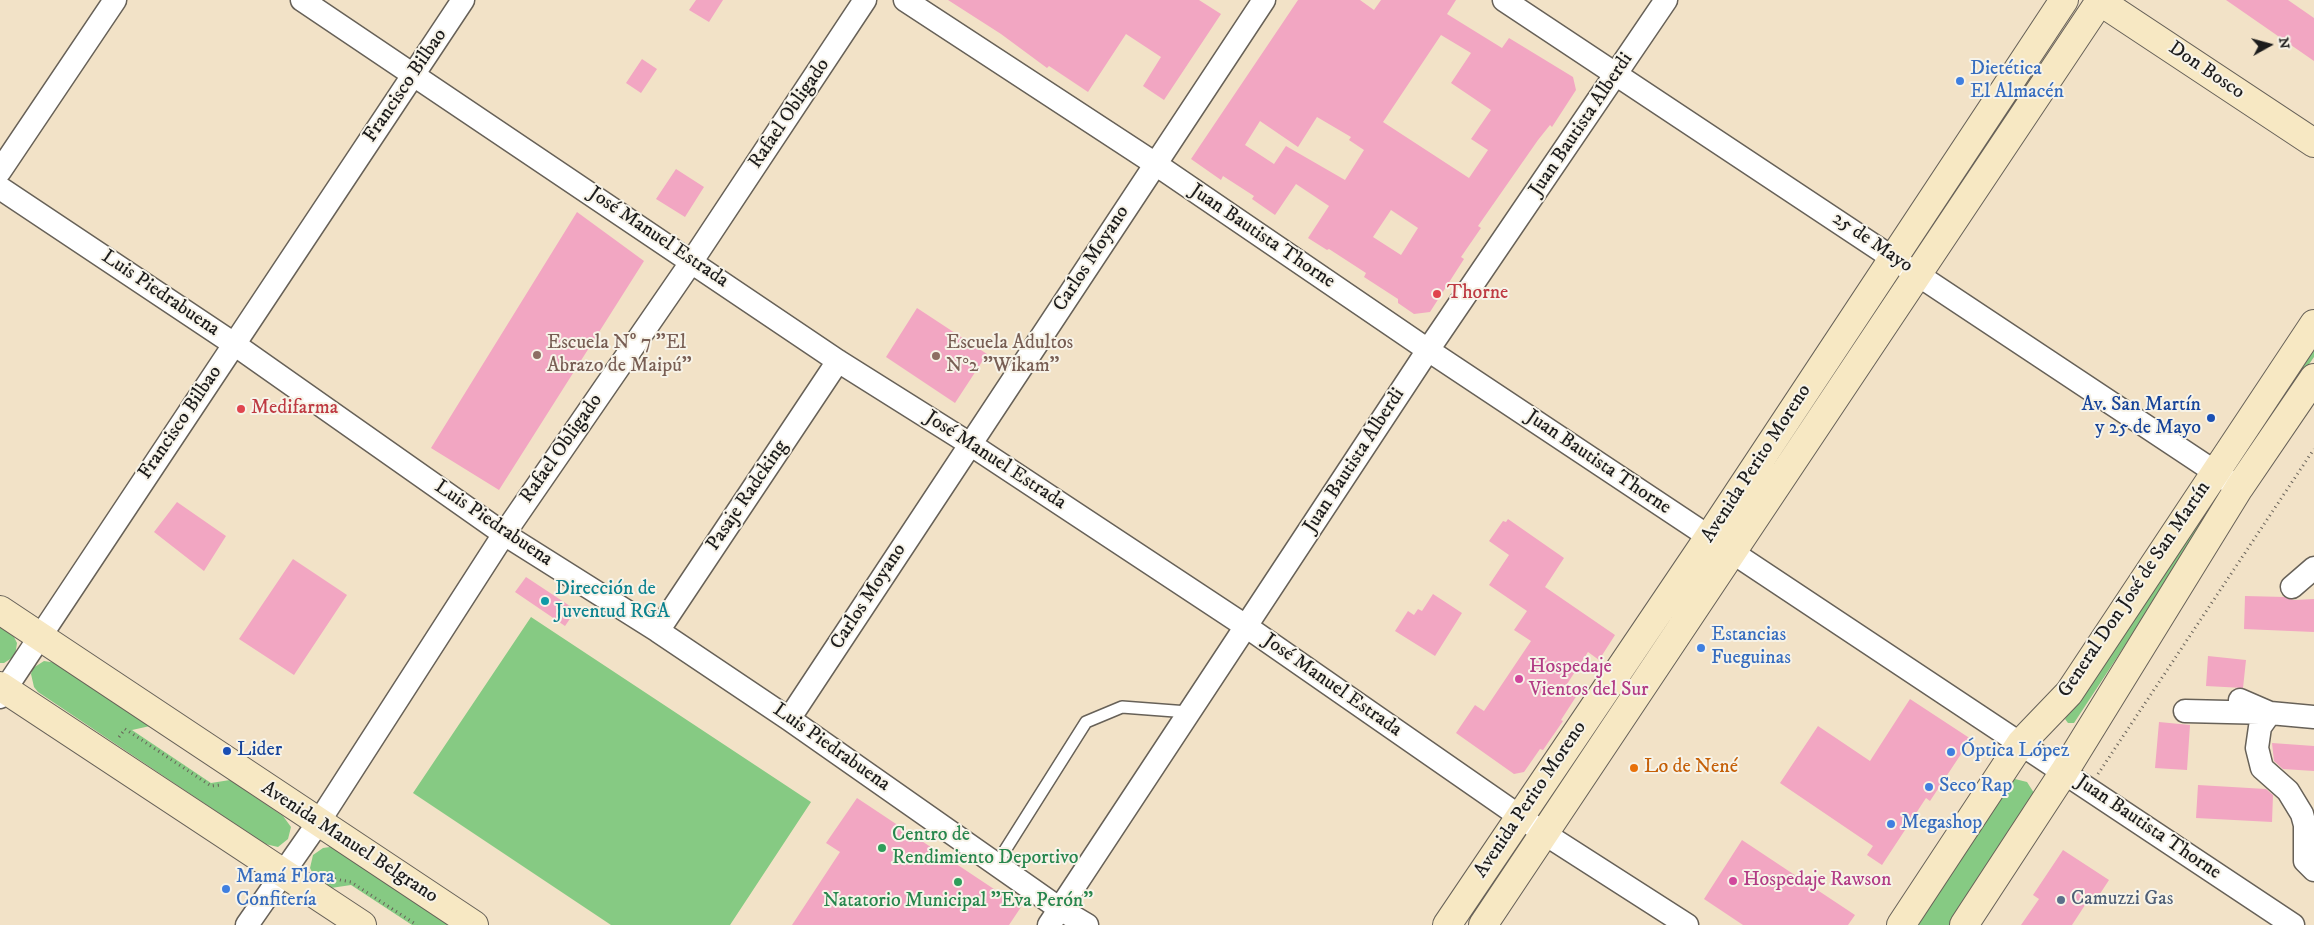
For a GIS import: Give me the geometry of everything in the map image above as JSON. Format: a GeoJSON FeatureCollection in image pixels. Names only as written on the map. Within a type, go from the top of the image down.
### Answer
{"type":"FeatureCollection","features":[{"type":"Feature","properties":{"kind":"street"},"geometry":{"type":"LineString","coordinates":[[0,171],[115,0]]}},
{"type":"Feature","properties":{"kind":"street","name":"José Manuel Estrada"},"geometry":{"type":"LineString","coordinates":[[302,0],[838,361],[970,444],[1247,627],[1545,834],[1687,925]]}},
{"type":"Feature","properties":{"kind":"street","name":"Francisco Bilbao"},"geometry":{"type":"LineString","coordinates":[[2,691],[463,0]]}},
{"type":"Feature","properties":{"kind":"street","name":"Rafael Obligado"},"geometry":{"type":"LineString","coordinates":[[247,925],[318,823],[504,534],[692,261],[865,0]]}},
{"type":"Feature","properties":{"kind":"street","name":"Juan Bautista Thorne"},"geometry":{"type":"LineString","coordinates":[[905,0],[1154,164],[1428,350],[2293,925]]}},
{"type":"Feature","properties":{"kind":"street","name":"Carlos Moyano"},"geometry":{"type":"LineString","coordinates":[[789,719],[1264,0]]}},
{"type":"Feature","properties":{"kind":"street","name":"25 de Mayo"},"geometry":{"type":"LineString","coordinates":[[1504,0],[1893,256],[1917,274],[2239,488]]}},
{"type":"Feature","properties":{"kind":"street","name":"Juan Bautista Alberdi"},"geometry":{"type":"LineString","coordinates":[[1054,917],[1428,350],[1666,0]]}},
{"type":"Feature","properties":{"kind":"street","name":"Avenida Perito Moreno"},"geometry":{"type":"LineString","coordinates":[[1447,925],[1709,537],[2064,0]]}},
{"type":"Feature","properties":{"kind":"street","name":"Avenida Perito Moreno"},"geometry":{"type":"LineString","coordinates":[[1483,925],[2099,1]]}},
{"type":"Feature","properties":{"kind":"street","name":"Don Bosco"},"geometry":{"type":"LineString","coordinates":[[2099,1],[2314,143]]}},
{"type":"Feature","properties":{"kind":"street","name":"Luis Piedrabuena"},"geometry":{"type":"LineString","coordinates":[[0,188],[234,344],[504,534],[658,631],[789,719],[997,863],[1054,917],[1087,925]]}},
{"type":"Feature","properties":{"kind":"street","name":"General Don José de San Martín"},"geometry":{"type":"LineString","coordinates":[[1901,925],[2020,743],[2069,693],[2314,324]]}},
{"type":"Feature","properties":{"kind":"street","name":"Pasaje Radcking"},"geometry":{"type":"LineString","coordinates":[[658,631],[838,361]]}},
{"type":"Feature","properties":{"kind":"street","name":"General Don José de San Martín"},"geometry":{"type":"LineString","coordinates":[[1964,925],[2064,772],[2239,488],[2314,378]]}},
{"type":"Feature","properties":{"kind":"street"},"geometry":{"type":"LineString","coordinates":[[2292,587],[2314,568]]}},
{"type":"Feature","properties":{"kind":"street","name":"Avenida Manuel Belgrano"},"geometry":{"type":"LineString","coordinates":[[0,610],[474,925]]}},
{"type":"Feature","properties":{"kind":"street"},"geometry":{"type":"LineString","coordinates":[[2,691],[362,925]]}},
{"type":"Feature","properties":{"kind":"street"},"geometry":{"type":"LineString","coordinates":[[2240,700],[2270,713]]}},
{"type":"Feature","properties":{"kind":"street"},"geometry":{"type":"LineString","coordinates":[[2185,711],[2270,713],[2314,717]]}},
{"type":"Feature","properties":{"kind":"street"},"geometry":{"type":"LineString","coordinates":[[2270,713],[2260,728],[2257,748],[2262,768],[2288,791],[2310,824],[2305,861],[2314,870]]}},
{"type":"Feature","properties":{"kind":"lane"},"geometry":{"type":"LineString","coordinates":[[997,863],[1086,722],[1122,707],[1188,712]]}},
{"type":"Feature","properties":{"kind":"path"},"geometry":{"type":"LineString","coordinates":[[2089,788],[2314,449]]}},
{"type":"Feature","properties":{"kind":"path"},"geometry":{"type":"LineString","coordinates":[[116,741],[125,729],[211,786],[223,784]]}},
{"type":"Feature","properties":{"kind":"path"},"geometry":{"type":"LineString","coordinates":[[326,877],[351,882],[417,925]]}},
{"type":"Feature","properties":{"kind":"green space"},"geometry":{"type":"Polygon","coordinates":[[[2314,346],[2314,357],[2240,465],[2237,461],[2314,346]]]}},
{"type":"Feature","properties":{"kind":"green space"},"geometry":{"type":"Polygon","coordinates":[[[2215,495],[2219,498],[2219,502],[2074,723],[2068,723],[2065,719],[2211,496],[2215,495]]]}},
{"type":"Feature","properties":{"kind":"green space"},"geometry":{"type":"Polygon","coordinates":[[[531,617],[811,802],[730,925],[611,925],[413,793],[531,617]]]}},
{"type":"Feature","properties":{"kind":"green space"},"geometry":{"type":"Polygon","coordinates":[[[0,626],[14,637],[17,643],[15,656],[4,663],[0,663],[0,626]]]}},
{"type":"Feature","properties":{"kind":"green space"},"geometry":{"type":"Polygon","coordinates":[[[44,661],[57,663],[150,726],[132,730],[211,783],[230,780],[283,816],[291,827],[288,839],[278,847],[265,844],[38,692],[34,687],[31,674],[33,668],[44,661]]]}},
{"type":"Feature","properties":{"kind":"green space"},"geometry":{"type":"Polygon","coordinates":[[[2015,779],[2027,782],[2034,793],[1952,925],[1912,925],[2009,781],[2015,779]]]}},
{"type":"Feature","properties":{"kind":"green space"},"geometry":{"type":"Polygon","coordinates":[[[330,847],[450,925],[412,925],[351,885],[331,888],[313,874],[310,868],[313,855],[323,848],[330,847]]]}},
{"type":"Feature","properties":{"kind":"building"},"geometry":{"type":"Polygon","coordinates":[[[696,0],[723,0],[709,22],[689,10],[696,0]]]}},
{"type":"Feature","properties":{"kind":"building"},"geometry":{"type":"Polygon","coordinates":[[[948,0],[1199,0],[1221,14],[1164,100],[1143,86],[1161,57],[1126,34],[1088,92],[1049,66],[1047,68],[1001,34],[948,0]]]}},
{"type":"Feature","properties":{"kind":"building"},"geometry":{"type":"Polygon","coordinates":[[[1298,0],[1360,0],[1374,10],[1381,0],[1456,0],[1447,14],[1502,48],[1509,38],[1573,77],[1576,90],[1552,127],[1550,125],[1538,140],[1478,226],[1481,228],[1461,257],[1464,259],[1430,312],[1414,314],[1398,303],[1398,299],[1364,277],[1366,273],[1308,238],[1329,206],[1296,184],[1275,215],[1252,199],[1254,196],[1223,176],[1221,180],[1191,159],[1298,0]],[[1441,35],[1383,122],[1469,178],[1488,150],[1471,139],[1491,110],[1451,83],[1471,53],[1441,35]],[[1317,117],[1298,147],[1260,121],[1245,145],[1274,164],[1286,146],[1345,180],[1364,150],[1349,140],[1351,137],[1317,117]],[[1391,210],[1373,237],[1401,255],[1418,228],[1391,210]]]}},
{"type":"Feature","properties":{"kind":"building"},"geometry":{"type":"Polygon","coordinates":[[[2226,0],[2288,0],[2314,18],[2314,61],[2226,0]]]}},
{"type":"Feature","properties":{"kind":"building"},"geometry":{"type":"Polygon","coordinates":[[[642,59],[657,69],[641,93],[626,83],[642,59]]]}},
{"type":"Feature","properties":{"kind":"building"},"geometry":{"type":"Polygon","coordinates":[[[676,169],[704,187],[685,217],[656,199],[676,169]]]}},
{"type":"Feature","properties":{"kind":"building","name":"Escuela Nº 7 \"El Abrazo de Maipú\""},"geometry":{"type":"Polygon","coordinates":[[[577,212],[644,261],[499,490],[431,448],[577,212]]]}},
{"type":"Feature","properties":{"kind":"building","name":"Escuela Adultos N°2 \"Wikam\""},"geometry":{"type":"Polygon","coordinates":[[[917,308],[987,354],[955,403],[886,357],[917,308]]]}},
{"type":"Feature","properties":{"kind":"building"},"geometry":{"type":"Polygon","coordinates":[[[177,502],[226,536],[204,571],[154,532],[177,502]]]}},
{"type":"Feature","properties":{"kind":"building"},"geometry":{"type":"Polygon","coordinates":[[[1508,519],[1564,558],[1545,587],[1615,635],[1599,660],[1588,652],[1567,684],[1579,692],[1561,720],[1563,721],[1543,750],[1540,749],[1524,772],[1514,774],[1456,733],[1475,705],[1484,711],[1531,641],[1514,630],[1527,611],[1489,585],[1509,555],[1489,541],[1503,521],[1506,522],[1508,519]]]}},
{"type":"Feature","properties":{"kind":"building"},"geometry":{"type":"Polygon","coordinates":[[[293,559],[347,595],[294,675],[239,639],[293,559]]]}},
{"type":"Feature","properties":{"kind":"building","name":"Dirección de Juventud RGA"},"geometry":{"type":"Polygon","coordinates":[[[526,577],[576,610],[565,626],[515,592],[526,577]]]}},
{"type":"Feature","properties":{"kind":"building"},"geometry":{"type":"Polygon","coordinates":[[[1433,594],[1462,613],[1435,656],[1395,631],[1408,611],[1414,615],[1418,609],[1422,611],[1433,594]]]}},
{"type":"Feature","properties":{"kind":"building"},"geometry":{"type":"Polygon","coordinates":[[[2245,596],[2285,597],[2294,600],[2314,599],[2314,632],[2244,629],[2245,596]]]}},
{"type":"Feature","properties":{"kind":"building"},"geometry":{"type":"Polygon","coordinates":[[[2208,656],[2246,660],[2243,688],[2206,686],[2208,656]]]}},
{"type":"Feature","properties":{"kind":"building"},"geometry":{"type":"Polygon","coordinates":[[[1910,699],[1971,739],[1930,801],[1926,798],[1882,865],[1867,855],[1873,846],[1780,783],[1818,726],[1870,761],[1910,699]]]}},
{"type":"Feature","properties":{"kind":"building"},"geometry":{"type":"Polygon","coordinates":[[[2159,722],[2190,725],[2187,770],[2155,768],[2159,722]]]}},
{"type":"Feature","properties":{"kind":"building"},"geometry":{"type":"Polygon","coordinates":[[[2272,743],[2314,746],[2314,771],[2283,769],[2274,761],[2272,743]]]}},
{"type":"Feature","properties":{"kind":"building"},"geometry":{"type":"Polygon","coordinates":[[[2198,785],[2266,789],[2273,795],[2272,822],[2196,818],[2198,785]]]}},
{"type":"Feature","properties":{"kind":"building"},"geometry":{"type":"Polygon","coordinates":[[[857,798],[1021,907],[1009,925],[792,925],[840,852],[826,843],[857,798]]]}},
{"type":"Feature","properties":{"kind":"building"},"geometry":{"type":"Polygon","coordinates":[[[1742,840],[1855,915],[1848,925],[1743,925],[1704,899],[1742,840]]]}},
{"type":"Feature","properties":{"kind":"building"},"geometry":{"type":"Polygon","coordinates":[[[2063,850],[2109,880],[2092,906],[2087,902],[2072,925],[2021,925],[2039,899],[2033,895],[2063,850]]]}},
{"type":"Feature","properties":{"kind":"place","name":"Dietética El Almacén"},"geometry":{"type":"Point","coordinates":[1960,81]}},
{"type":"Feature","properties":{"kind":"place","name":"Thorne"},"geometry":{"type":"Point","coordinates":[1437,294]}},
{"type":"Feature","properties":{"kind":"place","name":"Escuela Nº 7 \"El Abrazo de Maipú\""},"geometry":{"type":"Point","coordinates":[537,355]}},
{"type":"Feature","properties":{"kind":"place","name":"Escuela Adultos N°2 \"Wikam\""},"geometry":{"type":"Point","coordinates":[936,356]}},
{"type":"Feature","properties":{"kind":"place","name":"Medifarma"},"geometry":{"type":"Point","coordinates":[241,409]}},
{"type":"Feature","properties":{"kind":"place","name":"Av. San Martín y 25 de Mayo"},"geometry":{"type":"Point","coordinates":[2211,418]}},
{"type":"Feature","properties":{"kind":"place","name":"Dirección de Juventud RGA"},"geometry":{"type":"Point","coordinates":[545,601]}},
{"type":"Feature","properties":{"kind":"place","name":"Estancias Fueguinas"},"geometry":{"type":"Point","coordinates":[1701,648]}},
{"type":"Feature","properties":{"kind":"place","name":"Hospedaje Vientos del Sur"},"geometry":{"type":"Point","coordinates":[1519,679]}},
{"type":"Feature","properties":{"kind":"place","name":"Lider"},"geometry":{"type":"Point","coordinates":[227,751]}},
{"type":"Feature","properties":{"kind":"place","name":"Óptica López"},"geometry":{"type":"Point","coordinates":[1951,752]}},
{"type":"Feature","properties":{"kind":"place","name":"Lo de Nené"},"geometry":{"type":"Point","coordinates":[1634,768]}},
{"type":"Feature","properties":{"kind":"place","name":"Seco Rap"},"geometry":{"type":"Point","coordinates":[1929,787]}},
{"type":"Feature","properties":{"kind":"place","name":"Megashop"},"geometry":{"type":"Point","coordinates":[1891,824]}},
{"type":"Feature","properties":{"kind":"place","name":"Centro de Rendimiento Deportivo"},"geometry":{"type":"Point","coordinates":[882,848]}},
{"type":"Feature","properties":{"kind":"place","name":"Hospedaje Rawson"},"geometry":{"type":"Point","coordinates":[1733,881]}},
{"type":"Feature","properties":{"kind":"place","name":"Natatorio Municipal \"Eva Perón\""},"geometry":{"type":"Point","coordinates":[958,882]}},
{"type":"Feature","properties":{"kind":"place","name":"Mamá Flora Confitería"},"geometry":{"type":"Point","coordinates":[226,889]}},
{"type":"Feature","properties":{"kind":"place","name":"Camuzzi Gas"},"geometry":{"type":"Point","coordinates":[2061,900]}}]}
